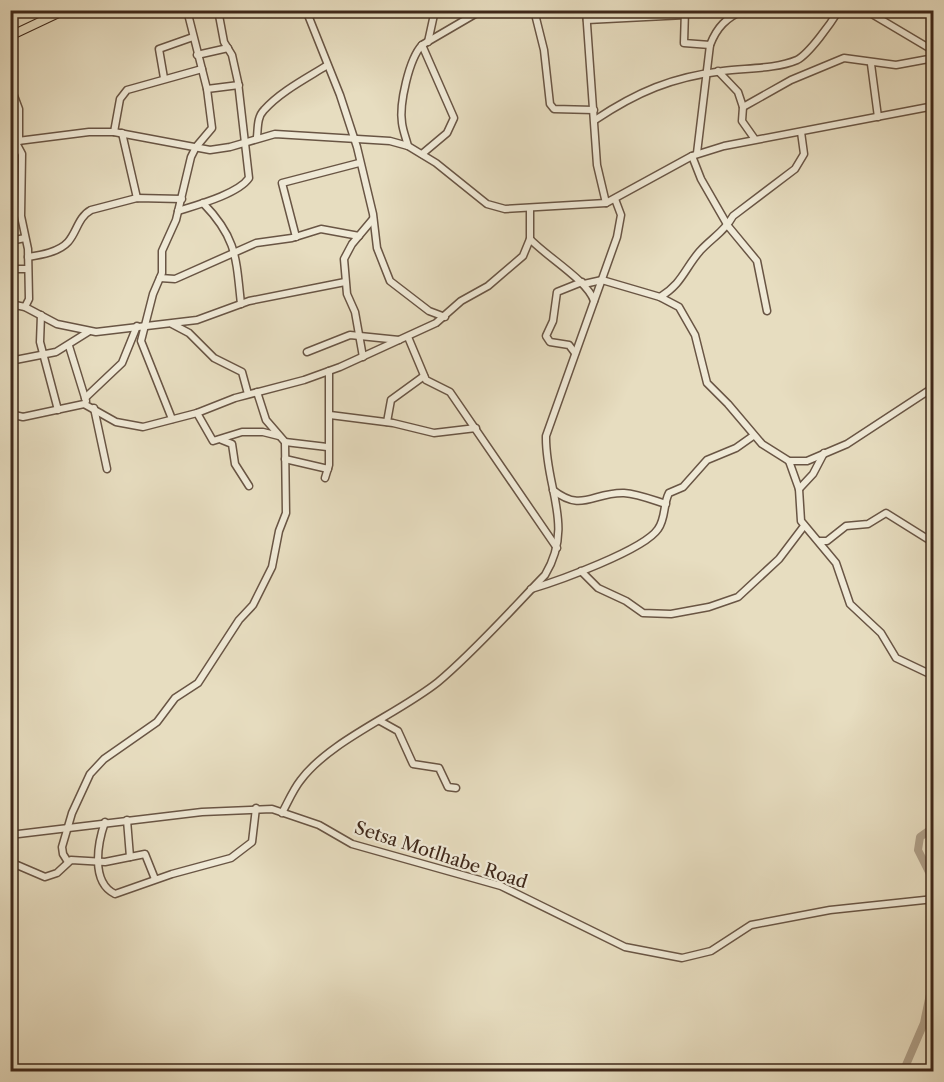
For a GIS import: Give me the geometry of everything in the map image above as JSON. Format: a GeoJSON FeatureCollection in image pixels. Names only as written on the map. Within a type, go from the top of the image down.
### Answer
{"type":"FeatureCollection","features":[{"type":"Feature","properties":{"kind":"main road"},"geometry":{"type":"LineString","coordinates":[[10,36],[47,15],[64,10]]}},
{"type":"Feature","properties":{"kind":"street"},"geometry":{"type":"LineString","coordinates":[[172,419],[142,344],[153,294],[160,278],[162,251],[182,199],[196,147],[212,128],[207,89],[187,10]]}},
{"type":"Feature","properties":{"kind":"street"},"geometry":{"type":"LineString","coordinates":[[178,211],[203,203],[248,181],[239,85],[228,48],[224,42],[218,10]]}},
{"type":"Feature","properties":{"kind":"street"},"geometry":{"type":"LineString","coordinates":[[306,10],[326,66],[340,95],[354,138],[378,248],[391,284],[429,311],[445,317]]}},
{"type":"Feature","properties":{"kind":"street"},"geometry":{"type":"LineString","coordinates":[[408,146],[402,119],[408,74],[425,43],[435,10]]}},
{"type":"Feature","properties":{"kind":"street"},"geometry":{"type":"LineString","coordinates":[[425,43],[482,10]]}},
{"type":"Feature","properties":{"kind":"street"},"geometry":{"type":"LineString","coordinates":[[534,10],[544,50],[549,104],[554,109],[594,110]]}},
{"type":"Feature","properties":{"kind":"street"},"geometry":{"type":"LineString","coordinates":[[586,10],[597,165],[606,203]]}},
{"type":"Feature","properties":{"kind":"street"},"geometry":{"type":"LineString","coordinates":[[744,10],[725,20],[715,32],[710,45],[695,155],[701,179],[728,226],[757,261],[767,311]]}},
{"type":"Feature","properties":{"kind":"street"},"geometry":{"type":"LineString","coordinates":[[595,120],[630,97],[664,84],[707,73],[796,60],[816,40],[839,10]]}},
{"type":"Feature","properties":{"kind":"street"},"geometry":{"type":"LineString","coordinates":[[865,10],[933,51]]}},
{"type":"Feature","properties":{"kind":"street"},"geometry":{"type":"LineString","coordinates":[[587,20],[685,13],[686,44],[710,45]]}},
{"type":"Feature","properties":{"kind":"street"},"geometry":{"type":"LineString","coordinates":[[164,78],[159,49],[193,37]]}},
{"type":"Feature","properties":{"kind":"street"},"geometry":{"type":"LineString","coordinates":[[422,154],[447,133],[454,118],[425,43]]}},
{"type":"Feature","properties":{"kind":"street"},"geometry":{"type":"LineString","coordinates":[[197,55],[228,48]]}},
{"type":"Feature","properties":{"kind":"street"},"geometry":{"type":"LineString","coordinates":[[743,107],[791,80],[844,58],[871,64],[896,65],[933,58]]}},
{"type":"Feature","properties":{"kind":"street"},"geometry":{"type":"LineString","coordinates":[[871,64],[878,117]]}},
{"type":"Feature","properties":{"kind":"street"},"geometry":{"type":"LineString","coordinates":[[257,137],[258,122],[264,110],[297,83],[326,66]]}},
{"type":"Feature","properties":{"kind":"street"},"geometry":{"type":"LineString","coordinates":[[114,132],[123,94],[134,87],[202,69]]}},
{"type":"Feature","properties":{"kind":"street"},"geometry":{"type":"LineString","coordinates":[[718,71],[736,88],[743,107],[742,121],[754,138]]}},
{"type":"Feature","properties":{"kind":"street"},"geometry":{"type":"LineString","coordinates":[[10,85],[19,109],[15,141],[22,154],[21,208],[28,257],[29,299],[25,308]]}},
{"type":"Feature","properties":{"kind":"street"},"geometry":{"type":"LineString","coordinates":[[207,89],[239,85]]}},
{"type":"Feature","properties":{"kind":"street"},"geometry":{"type":"LineString","coordinates":[[15,141],[78,133],[114,132],[215,150],[257,137],[284,134],[390,141],[408,146],[422,154],[444,168],[487,204],[505,209],[606,203],[695,155],[754,138],[801,132],[933,106]]}},
{"type":"Feature","properties":{"kind":"street"},"geometry":{"type":"LineString","coordinates":[[660,297],[677,286],[700,252],[728,226],[733,216],[795,169],[804,154],[801,132]]}},
{"type":"Feature","properties":{"kind":"street"},"geometry":{"type":"LineString","coordinates":[[122,133],[137,198]]}},
{"type":"Feature","properties":{"kind":"street"},"geometry":{"type":"LineString","coordinates":[[296,237],[282,186],[283,182],[359,163]]}},
{"type":"Feature","properties":{"kind":"street"},"geometry":{"type":"LineString","coordinates":[[28,257],[47,253],[68,243],[87,212],[137,198],[182,199]]}},
{"type":"Feature","properties":{"kind":"street"},"geometry":{"type":"LineString","coordinates":[[282,813],[301,779],[312,768],[441,680],[545,575],[558,548],[560,535],[546,457],[546,436],[620,226],[620,212],[615,199]]}},
{"type":"Feature","properties":{"kind":"street"},"geometry":{"type":"LineString","coordinates":[[203,203],[226,229],[234,251],[241,304]]}},
{"type":"Feature","properties":{"kind":"street"},"geometry":{"type":"LineString","coordinates":[[10,414],[23,417],[58,410],[68,405],[88,403],[116,422],[135,426],[197,414],[248,394],[329,371],[408,337],[445,317],[461,301],[488,286],[523,256],[530,240],[530,208]]}},
{"type":"Feature","properties":{"kind":"street"},"geometry":{"type":"LineString","coordinates":[[363,357],[355,312],[348,298],[344,259],[373,219]]}},
{"type":"Feature","properties":{"kind":"street"},"geometry":{"type":"LineString","coordinates":[[160,278],[175,279],[256,243],[296,237],[325,229],[359,236]]}},
{"type":"Feature","properties":{"kind":"street"},"geometry":{"type":"LineString","coordinates":[[10,241],[26,238]]}},
{"type":"Feature","properties":{"kind":"street"},"geometry":{"type":"LineString","coordinates":[[530,240],[548,257],[583,283],[594,301]]}},
{"type":"Feature","properties":{"kind":"street"},"geometry":{"type":"LineString","coordinates":[[10,269],[27,269]]}},
{"type":"Feature","properties":{"kind":"street"},"geometry":{"type":"LineString","coordinates":[[575,353],[569,345],[550,342],[546,336],[553,321],[557,292],[583,283],[602,280],[660,297],[682,311],[695,335],[707,383],[729,404],[753,436],[789,461],[807,461],[849,442],[871,425],[933,387]]}},
{"type":"Feature","properties":{"kind":"street"},"geometry":{"type":"LineString","coordinates":[[10,304],[25,308],[57,324],[88,332],[172,324],[205,318],[241,304],[345,282]]}},
{"type":"Feature","properties":{"kind":"street"},"geometry":{"type":"LineString","coordinates":[[41,315],[39,333],[42,355],[58,410]]}},
{"type":"Feature","properties":{"kind":"street"},"geometry":{"type":"LineString","coordinates":[[172,324],[189,333],[214,358],[242,372],[248,394]]}},
{"type":"Feature","properties":{"kind":"street"},"geometry":{"type":"LineString","coordinates":[[88,403],[122,363],[137,326]]}},
{"type":"Feature","properties":{"kind":"street"},"geometry":{"type":"LineString","coordinates":[[10,361],[42,355],[69,346],[88,332]]}},
{"type":"Feature","properties":{"kind":"street"},"geometry":{"type":"LineString","coordinates":[[307,352],[342,336],[358,334],[401,340]]}},
{"type":"Feature","properties":{"kind":"street"},"geometry":{"type":"LineString","coordinates":[[408,337],[424,376],[429,382],[450,392],[558,548]]}},
{"type":"Feature","properties":{"kind":"street"},"geometry":{"type":"LineString","coordinates":[[69,346],[107,469]]}},
{"type":"Feature","properties":{"kind":"street"},"geometry":{"type":"LineString","coordinates":[[325,478],[328,469],[329,371]]}},
{"type":"Feature","properties":{"kind":"street"},"geometry":{"type":"LineString","coordinates":[[387,422],[391,400],[424,376]]}},
{"type":"Feature","properties":{"kind":"street"},"geometry":{"type":"LineString","coordinates":[[68,862],[62,851],[67,827],[95,768],[157,722],[175,698],[198,683],[240,620],[253,606],[272,567],[279,531],[286,516],[285,459],[283,440],[266,420],[257,392]]}},
{"type":"Feature","properties":{"kind":"street"},"geometry":{"type":"LineString","coordinates":[[197,414],[211,439],[231,444],[235,464],[249,486]]}},
{"type":"Feature","properties":{"kind":"street"},"geometry":{"type":"LineString","coordinates":[[330,415],[387,422],[434,432],[476,428]]}},
{"type":"Feature","properties":{"kind":"street"},"geometry":{"type":"LineString","coordinates":[[254,432],[266,420]]}},
{"type":"Feature","properties":{"kind":"street"},"geometry":{"type":"LineString","coordinates":[[221,440],[236,432],[254,432],[283,440],[327,447]]}},
{"type":"Feature","properties":{"kind":"street"},"geometry":{"type":"LineString","coordinates":[[531,590],[581,571],[648,539],[660,527],[669,493],[683,487],[707,460],[736,448],[753,436]]}},
{"type":"Feature","properties":{"kind":"street"},"geometry":{"type":"LineString","coordinates":[[799,489],[813,474],[824,452]]}},
{"type":"Feature","properties":{"kind":"street"},"geometry":{"type":"LineString","coordinates":[[285,459],[328,469]]}},
{"type":"Feature","properties":{"kind":"street"},"geometry":{"type":"LineString","coordinates":[[789,461],[799,489],[800,510],[804,526],[836,563],[847,600],[856,612],[880,633],[896,658],[933,676]]}},
{"type":"Feature","properties":{"kind":"street"},"geometry":{"type":"LineString","coordinates":[[553,490],[572,502],[584,502],[601,496],[626,493],[666,504]]}},
{"type":"Feature","properties":{"kind":"street"},"geometry":{"type":"LineString","coordinates":[[820,542],[827,542],[846,526],[868,525],[886,513],[933,543]]}},
{"type":"Feature","properties":{"kind":"street"},"geometry":{"type":"LineString","coordinates":[[581,571],[598,588],[626,601],[643,613],[671,614],[716,605],[738,597],[779,559],[804,526]]}},
{"type":"Feature","properties":{"kind":"street"},"geometry":{"type":"LineString","coordinates":[[380,722],[400,733],[413,764],[439,768],[448,787],[456,788]]}},
{"type":"Feature","properties":{"kind":"street"},"geometry":{"type":"LineString","coordinates":[[105,822],[98,850],[102,880],[112,893],[118,893],[155,879],[231,858],[252,842],[256,808]]}},
{"type":"Feature","properties":{"kind":"street","name":"Setsa Motlhabe Road"},"geometry":{"type":"LineString","coordinates":[[10,835],[105,822],[256,808],[282,813],[319,825],[352,844],[501,886],[625,948],[682,958],[711,951],[751,925],[830,910],[933,899]]}},
{"type":"Feature","properties":{"kind":"street"},"geometry":{"type":"LineString","coordinates":[[127,820],[130,857]]}},
{"type":"Feature","properties":{"kind":"street"},"geometry":{"type":"LineString","coordinates":[[10,862],[45,877],[57,873],[68,862],[75,860],[99,862],[146,855],[155,879]]}},
{"type":"Feature","properties":{"kind":"waterway"},"geometry":{"type":"LineString","coordinates":[[934,827],[920,837],[918,850],[930,874],[934,937]]}},
{"type":"Feature","properties":{"kind":"waterway"},"geometry":{"type":"LineString","coordinates":[[903,1072],[924,1023],[934,975]]}}]}
